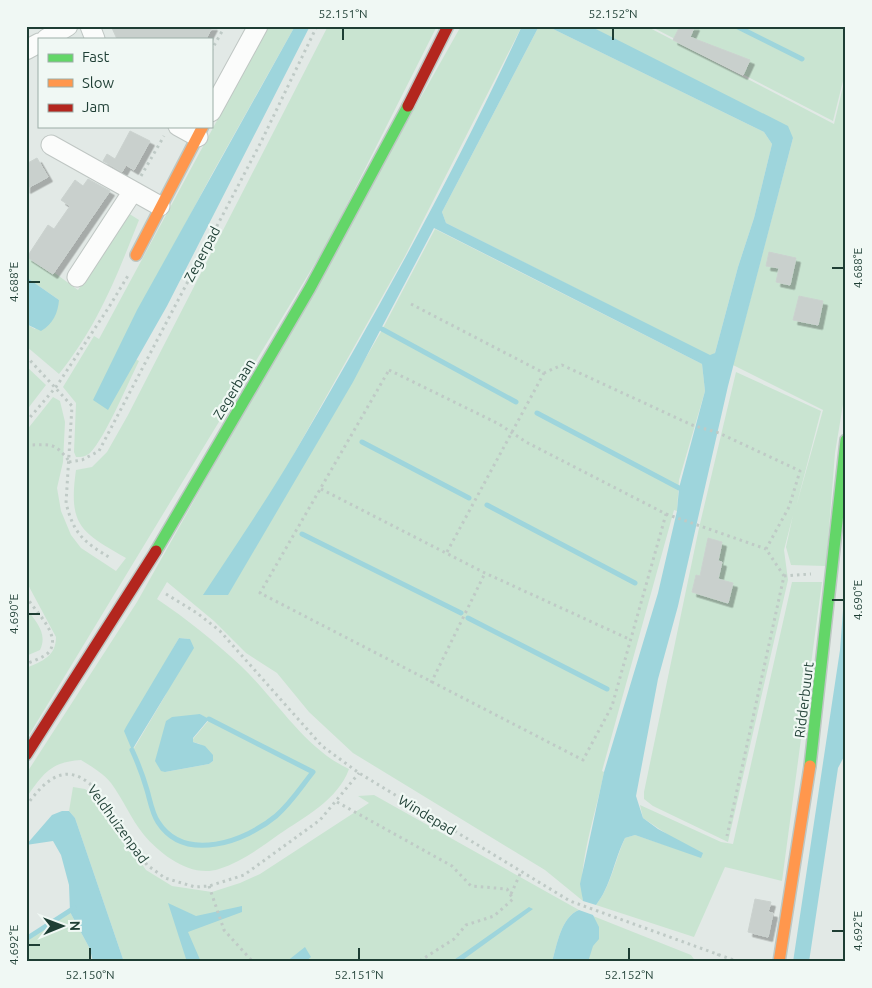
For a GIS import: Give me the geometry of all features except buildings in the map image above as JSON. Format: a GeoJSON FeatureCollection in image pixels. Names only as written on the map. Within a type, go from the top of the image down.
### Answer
{"type":"FeatureCollection","features":[{"type":"Feature","properties":{"kind":"main road","name":"Zegerbaan"},"geometry":{"type":"LineString","coordinates":[[26,755],[139,580],[268,361],[399,127],[448,26]]}},
{"type":"Feature","properties":{"kind":"main road"},"geometry":{"type":"LineString","coordinates":[[136,255],[200,131]]}},
{"type":"Feature","properties":{"kind":"main road","name":"Ridderbuurt"},"geometry":{"type":"LineString","coordinates":[[780,962],[794,883],[823,672],[846,440]]}},
{"type":"Feature","properties":{"kind":"street"},"geometry":{"type":"LineString","coordinates":[[48,38],[68,26]]}},
{"type":"Feature","properties":{"kind":"street"},"geometry":{"type":"LineString","coordinates":[[90,26],[95,38]]}},
{"type":"Feature","properties":{"kind":"street"},"geometry":{"type":"LineString","coordinates":[[212,110],[258,26]]}},
{"type":"Feature","properties":{"kind":"street"},"geometry":{"type":"LineString","coordinates":[[26,50],[38,44]]}},
{"type":"Feature","properties":{"kind":"street"},"geometry":{"type":"LineString","coordinates":[[171,130],[200,131]]}},
{"type":"Feature","properties":{"kind":"street"},"geometry":{"type":"LineString","coordinates":[[51,145],[160,206]]}},
{"type":"Feature","properties":{"kind":"street"},"geometry":{"type":"LineString","coordinates":[[77,277],[133,191]]}},
{"type":"Feature","properties":{"kind":"path"},"geometry":{"type":"LineString","coordinates":[[212,49],[225,26]]}},
{"type":"Feature","properties":{"kind":"path","name":"Zegerpad"},"geometry":{"type":"LineString","coordinates":[[69,462],[82,460],[99,451],[261,142],[317,26]]}},
{"type":"Feature","properties":{"kind":"path"},"geometry":{"type":"LineString","coordinates":[[133,191],[171,130]]}},
{"type":"Feature","properties":{"kind":"path"},"geometry":{"type":"LineString","coordinates":[[26,422],[56,386],[122,286],[136,255]]}},
{"type":"Feature","properties":{"kind":"path"},"geometry":{"type":"LineString","coordinates":[[411,304],[544,373]]}},
{"type":"Feature","properties":{"kind":"path"},"geometry":{"type":"LineString","coordinates":[[26,356],[56,386],[72,406],[66,502],[73,527],[93,547],[112,559]]}},
{"type":"Feature","properties":{"kind":"path"},"geometry":{"type":"LineString","coordinates":[[447,553],[513,434],[544,373],[562,365],[692,425],[719,433],[800,471],[789,507],[766,549]]}},
{"type":"Feature","properties":{"kind":"path"},"geometry":{"type":"LineString","coordinates":[[666,514],[612,706],[582,760],[260,593],[389,370],[499,424],[513,434],[666,514],[766,549],[784,576],[727,836]]}},
{"type":"Feature","properties":{"kind":"path"},"geometry":{"type":"LineString","coordinates":[[26,445],[52,444],[61,449],[69,462]]}},
{"type":"Feature","properties":{"kind":"path"},"geometry":{"type":"LineString","coordinates":[[320,489],[485,573],[630,639]]}},
{"type":"Feature","properties":{"kind":"path"},"geometry":{"type":"LineString","coordinates":[[431,683],[485,573]]}},
{"type":"Feature","properties":{"kind":"path"},"geometry":{"type":"LineString","coordinates":[[784,576],[832,573]]}},
{"type":"Feature","properties":{"kind":"path","name":"Windepad"},"geometry":{"type":"LineString","coordinates":[[166,594],[197,613],[220,631],[322,746],[359,773],[521,873],[577,904],[738,962]]}},
{"type":"Feature","properties":{"kind":"path"},"geometry":{"type":"LineString","coordinates":[[26,596],[52,636],[52,646],[47,654],[27,664]]}},
{"type":"Feature","properties":{"kind":"path","name":"Veldhuizenpad"},"geometry":{"type":"LineString","coordinates":[[26,806],[43,783],[67,774],[81,776],[90,784],[147,865],[164,878],[195,887],[209,886],[244,875],[320,820],[337,802],[359,773]]}},
{"type":"Feature","properties":{"kind":"path"},"geometry":{"type":"LineString","coordinates":[[337,802],[452,866],[471,886],[507,889],[512,899],[494,916],[466,925],[454,939],[418,962]]}},
{"type":"Feature","properties":{"kind":"path"},"geometry":{"type":"LineString","coordinates":[[510,895],[521,873]]}},
{"type":"Feature","properties":{"kind":"path"},"geometry":{"type":"LineString","coordinates":[[209,886],[222,927],[253,962]]}},
{"type":"Feature","properties":{"kind":"path"},"geometry":{"type":"LineString","coordinates":[[715,962],[718,954]]}},
{"type":"Feature","properties":{"kind":"green space"},"geometry":{"type":"Polygon","coordinates":[[[268,26],[295,26],[212,174],[118,350],[139,361],[109,423],[90,453],[83,457],[76,457],[74,452],[76,403],[63,387],[94,336],[99,339],[268,26]]]}},
{"type":"Feature","properties":{"kind":"green space"},"geometry":{"type":"Polygon","coordinates":[[[328,26],[437,26],[328,242],[26,740],[26,668],[43,660],[51,653],[54,649],[56,637],[26,581],[26,431],[53,397],[60,401],[65,422],[63,462],[57,488],[61,511],[71,535],[81,548],[116,571],[126,558],[88,533],[76,516],[74,489],[76,470],[92,467],[107,452],[128,415],[328,26]]]}},
{"type":"Feature","properties":{"kind":"green space"},"geometry":{"type":"Polygon","coordinates":[[[461,26],[522,26],[405,256],[294,454],[228,594],[382,330],[435,229],[702,364],[705,391],[679,480],[677,511],[674,510],[602,771],[604,772],[585,854],[582,887],[583,901],[545,870],[353,753],[309,712],[277,673],[246,653],[214,621],[167,582],[157,599],[231,657],[254,679],[304,736],[333,760],[349,769],[344,780],[329,799],[257,850],[227,866],[208,871],[198,870],[177,863],[159,850],[139,829],[108,779],[81,760],[62,763],[48,771],[37,782],[26,798],[26,774],[137,602],[461,26]],[[179,638],[163,666],[133,750],[165,696],[190,639],[179,638]],[[200,714],[165,772],[209,764],[213,761],[200,744],[193,742],[193,739],[209,720],[200,714]]]}},
{"type":"Feature","properties":{"kind":"green space"},"geometry":{"type":"Polygon","coordinates":[[[590,26],[646,26],[834,124],[846,74],[846,386],[835,453],[826,566],[791,565],[786,547],[793,515],[784,550],[788,580],[728,842],[653,806],[644,799],[644,792],[699,528],[736,372],[821,411],[796,507],[823,410],[733,365],[793,138],[590,26]]]}},
{"type":"Feature","properties":{"kind":"green space"},"geometry":{"type":"Polygon","coordinates":[[[650,26],[846,26],[846,69],[833,121],[650,26]]]}},
{"type":"Feature","properties":{"kind":"green space"},"geometry":{"type":"Polygon","coordinates":[[[538,28],[551,28],[764,132],[772,144],[754,218],[738,267],[715,353],[710,356],[446,223],[442,212],[538,28]]]}},
{"type":"Feature","properties":{"kind":"green space"},"geometry":{"type":"Polygon","coordinates":[[[128,213],[139,220],[114,281],[85,337],[59,374],[26,346],[26,324],[35,329],[59,300],[26,277],[26,252],[78,290],[128,213]]]}},
{"type":"Feature","properties":{"kind":"green space"},"geometry":{"type":"Polygon","coordinates":[[[26,366],[46,385],[26,411],[26,366]]]}},
{"type":"Feature","properties":{"kind":"green space"},"geometry":{"type":"Polygon","coordinates":[[[792,582],[822,582],[782,881],[725,867],[694,937],[596,905],[609,881],[625,838],[635,835],[701,857],[643,818],[640,805],[721,842],[733,844],[792,582]]]}},
{"type":"Feature","properties":{"kind":"green space"},"geometry":{"type":"Polygon","coordinates":[[[26,608],[40,628],[43,638],[40,650],[26,656],[26,608]]]}},
{"type":"Feature","properties":{"kind":"green space"},"geometry":{"type":"Polygon","coordinates":[[[73,787],[85,789],[95,796],[146,870],[172,886],[212,892],[260,874],[369,803],[358,796],[374,795],[579,910],[564,925],[552,962],[124,962],[75,818],[69,811],[73,787]]]}},
{"type":"Feature","properties":{"kind":"green space"},"geometry":{"type":"Polygon","coordinates":[[[70,912],[90,949],[92,962],[26,962],[26,941],[70,912]]]}},
{"type":"Feature","properties":{"kind":"green space"},"geometry":{"type":"Polygon","coordinates":[[[593,916],[691,955],[696,962],[583,962],[593,916]]]}},
{"type":"Feature","properties":{"kind":"water"},"geometry":{"type":"Polygon","coordinates":[[[295,26],[310,26],[167,306],[108,410],[93,400],[137,310],[295,26]]]}},
{"type":"Feature","properties":{"kind":"water"},"geometry":{"type":"Polygon","coordinates":[[[522,26],[590,26],[788,126],[793,138],[728,386],[678,606],[658,679],[636,796],[643,818],[658,829],[703,853],[701,858],[635,835],[625,838],[609,881],[596,905],[583,901],[580,884],[604,772],[658,593],[677,511],[679,488],[705,391],[702,364],[434,228],[353,382],[228,595],[203,595],[284,470],[355,348],[442,189],[522,26]],[[538,28],[442,212],[446,223],[710,355],[715,353],[738,267],[754,218],[772,144],[764,132],[551,28],[538,28]]]}},
{"type":"Feature","properties":{"kind":"water"},"geometry":{"type":"Polygon","coordinates":[[[26,277],[59,300],[54,318],[41,331],[26,324],[26,277]]]}},
{"type":"Feature","properties":{"kind":"water"},"geometry":{"type":"Polygon","coordinates":[[[846,571],[846,753],[838,768],[809,962],[793,962],[840,650],[846,571]]]}},
{"type":"Feature","properties":{"kind":"water"},"geometry":{"type":"Polygon","coordinates":[[[179,638],[190,639],[194,648],[132,750],[124,731],[179,638]]]}},
{"type":"Feature","properties":{"kind":"water"},"geometry":{"type":"Polygon","coordinates":[[[200,714],[209,719],[193,738],[193,742],[205,746],[213,755],[213,761],[209,764],[165,772],[161,771],[155,761],[166,721],[172,717],[200,714]]]}},
{"type":"Feature","properties":{"kind":"water"},"geometry":{"type":"Polygon","coordinates":[[[62,811],[69,811],[75,818],[124,962],[93,962],[90,949],[70,912],[69,885],[61,855],[53,841],[26,845],[52,815],[62,811]]]}},
{"type":"Feature","properties":{"kind":"water"},"geometry":{"type":"Polygon","coordinates":[[[168,903],[196,916],[242,906],[242,912],[188,932],[201,962],[187,962],[168,903]]]}},
{"type":"Feature","properties":{"kind":"water"},"geometry":{"type":"Polygon","coordinates":[[[529,907],[533,909],[460,962],[451,962],[529,907]]]}},
{"type":"Feature","properties":{"kind":"water"},"geometry":{"type":"Polygon","coordinates":[[[579,910],[593,915],[599,927],[599,939],[593,946],[588,962],[552,962],[564,925],[579,910]]]}},
{"type":"Feature","properties":{"kind":"water"},"geometry":{"type":"Polygon","coordinates":[[[305,947],[311,957],[305,962],[286,962],[305,947]]]}},
{"type":"Feature","properties":{"kind":"waterway"},"geometry":{"type":"LineString","coordinates":[[736,26],[802,59]]}},
{"type":"Feature","properties":{"kind":"waterway"},"geometry":{"type":"LineString","coordinates":[[382,329],[516,402]]}},
{"type":"Feature","properties":{"kind":"waterway"},"geometry":{"type":"LineString","coordinates":[[537,413],[679,488]]}},
{"type":"Feature","properties":{"kind":"waterway"},"geometry":{"type":"LineString","coordinates":[[362,442],[469,498]]}},
{"type":"Feature","properties":{"kind":"waterway"},"geometry":{"type":"LineString","coordinates":[[487,505],[635,583]]}},
{"type":"Feature","properties":{"kind":"waterway"},"geometry":{"type":"LineString","coordinates":[[302,534],[461,613]]}},
{"type":"Feature","properties":{"kind":"waterway"},"geometry":{"type":"LineString","coordinates":[[468,618],[607,689]]}},
{"type":"Feature","properties":{"kind":"waterway"},"geometry":{"type":"LineString","coordinates":[[132,750],[144,780],[154,815],[170,835],[184,842],[199,845],[233,840],[249,833],[276,816],[313,772],[209,719]]}},
{"type":"Feature","properties":{"kind":"waterway"},"geometry":{"type":"LineString","coordinates":[[26,939],[74,908]]}},
{"type":"Feature","properties":{"kind":"traffic: fast"},"geometry":{"type":"LineString","coordinates":[[156,551],[310,288],[408,106]]}},
{"type":"Feature","properties":{"kind":"traffic: fast"},"geometry":{"type":"LineString","coordinates":[[810,766],[846,440]]}},
{"type":"Feature","properties":{"kind":"traffic: slow"},"geometry":{"type":"LineString","coordinates":[[136,255],[202,128]]}},
{"type":"Feature","properties":{"kind":"traffic: slow"},"geometry":{"type":"LineString","coordinates":[[779,962],[810,766]]}},
{"type":"Feature","properties":{"kind":"traffic: jam"},"geometry":{"type":"LineString","coordinates":[[408,106],[448,26]]}},
{"type":"Feature","properties":{"kind":"traffic: jam"},"geometry":{"type":"LineString","coordinates":[[26,755],[156,551]]}}]}
